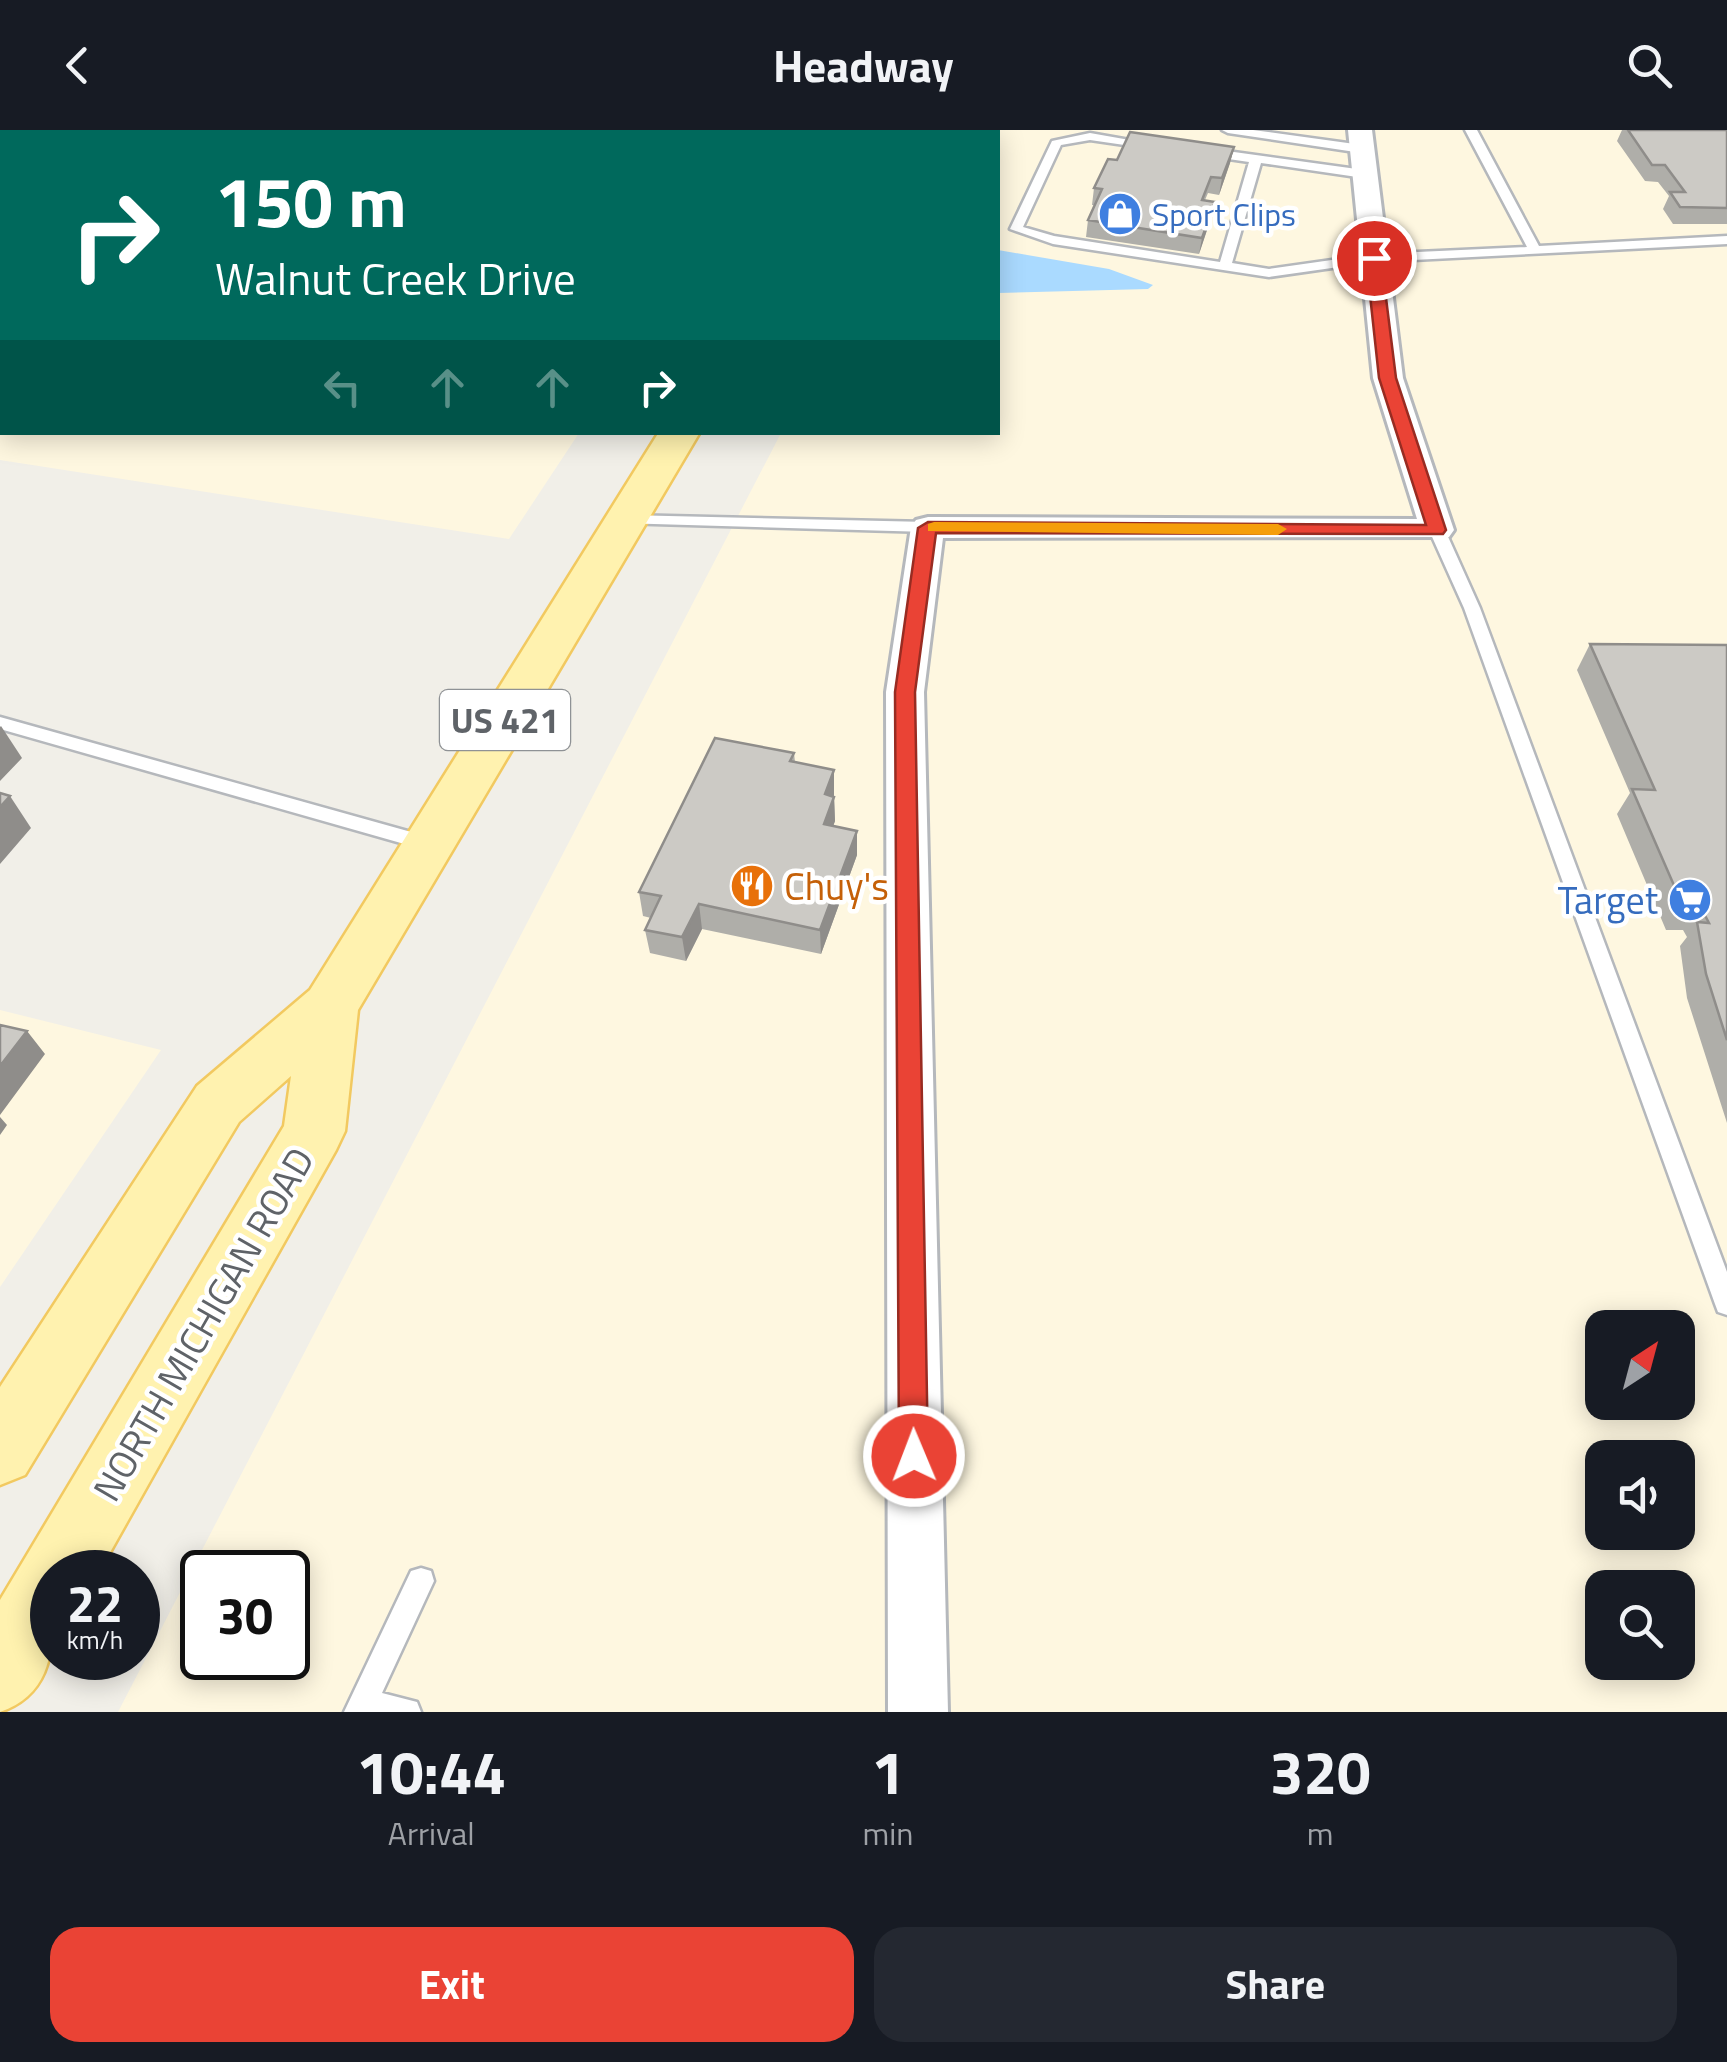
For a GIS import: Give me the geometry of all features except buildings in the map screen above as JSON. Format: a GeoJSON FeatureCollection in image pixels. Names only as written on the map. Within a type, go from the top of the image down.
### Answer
{"type":"FeatureCollection","features":[{"type":"Feature","properties":{"kind":"main road","name":"NORTH MICHIGAN ROAD"},"geometry":{"type":"LineString","coordinates":[[0,1450],[218,1104],[330,1007],[678,435]]}},
{"type":"Feature","properties":{"kind":"main road","name":"NORTH MICHIGAN ROAD"},"geometry":{"type":"LineString","coordinates":[[72,1550],[314,1131],[330,1007]]}},
{"type":"Feature","properties":{"kind":"main road"},"geometry":{"type":"LineString","coordinates":[[0,1674],[30,1622]]}},
{"type":"Feature","properties":{"kind":"street"},"geometry":{"type":"LineString","coordinates":[[918,1712],[905,692],[928,528],[1437,530],[1388,378],[1362,151]]}},
{"type":"Feature","properties":{"kind":"lane"},"geometry":{"type":"LineString","coordinates":[[1228,130],[1362,151]]}},
{"type":"Feature","properties":{"kind":"lane"},"geometry":{"type":"LineString","coordinates":[[1472,130],[1535,250]]}},
{"type":"Feature","properties":{"kind":"lane"},"geometry":{"type":"LineString","coordinates":[[1160,146],[1086,136],[1063,138],[1056,143],[1016,228],[1053,240],[1270,273],[1305,271],[1374,258],[1727,240]]}},
{"type":"Feature","properties":{"kind":"lane"},"geometry":{"type":"LineString","coordinates":[[1198,151],[1256,159],[1362,151]]}},
{"type":"Feature","properties":{"kind":"lane"},"geometry":{"type":"LineString","coordinates":[[1225,266],[1256,159]]}},
{"type":"Feature","properties":{"kind":"lane"},"geometry":{"type":"LineString","coordinates":[[626,520],[928,528]]}},
{"type":"Feature","properties":{"kind":"lane"},"geometry":{"type":"LineString","coordinates":[[1437,530],[1472,608],[1727,1304]]}},
{"type":"Feature","properties":{"kind":"lane"},"geometry":{"type":"LineString","coordinates":[[0,723],[429,844]]}},
{"type":"Feature","properties":{"kind":"lane"},"geometry":{"type":"LineString","coordinates":[[406,1712],[360,1708],[421,1581]]}},
{"type":"Feature","properties":{"kind":"shaded area"},"geometry":{"type":"Polygon","coordinates":[[[1000,130],[1727,130],[1727,1712],[118,1712],[135,1680],[160,1680],[160,1631],[180,1592],[180,1680],[310,1680],[310,1550],[202,1550],[780,435],[1000,435],[1000,130]]]}},
{"type":"Feature","properties":{"kind":"shaded area"},"geometry":{"type":"Polygon","coordinates":[[[0,435],[578,435],[509,539],[0,460],[0,435]]]}},
{"type":"Feature","properties":{"kind":"shaded area"},"geometry":{"type":"Polygon","coordinates":[[[0,1010],[161,1050],[0,1287],[0,1010]]]}},
{"type":"Feature","properties":{"kind":"water"},"geometry":{"type":"Polygon","coordinates":[[[1000,250],[1109,269],[1153,285],[1148,289],[1000,293],[1000,250]]]}},
{"type":"Feature","properties":{"kind":"slow traffic"},"geometry":{"type":"LineString","coordinates":[[934,528],[1278,529]]}},
{"type":"Feature","properties":{"kind":"place","name":"Sport Clips"},"geometry":{"type":"Point","coordinates":[1120,214]}},
{"type":"Feature","properties":{"kind":"place","name":"Chuy's"},"geometry":{"type":"Point","coordinates":[752,886]}},
{"type":"Feature","properties":{"kind":"place","name":"Target"},"geometry":{"type":"Point","coordinates":[1690,900]}},
{"type":"Feature","properties":{"kind":"route"},"geometry":{"type":"LineString","coordinates":[[914,1456],[905,692],[928,528],[1437,530],[1388,378],[1374,258]]}}]}
